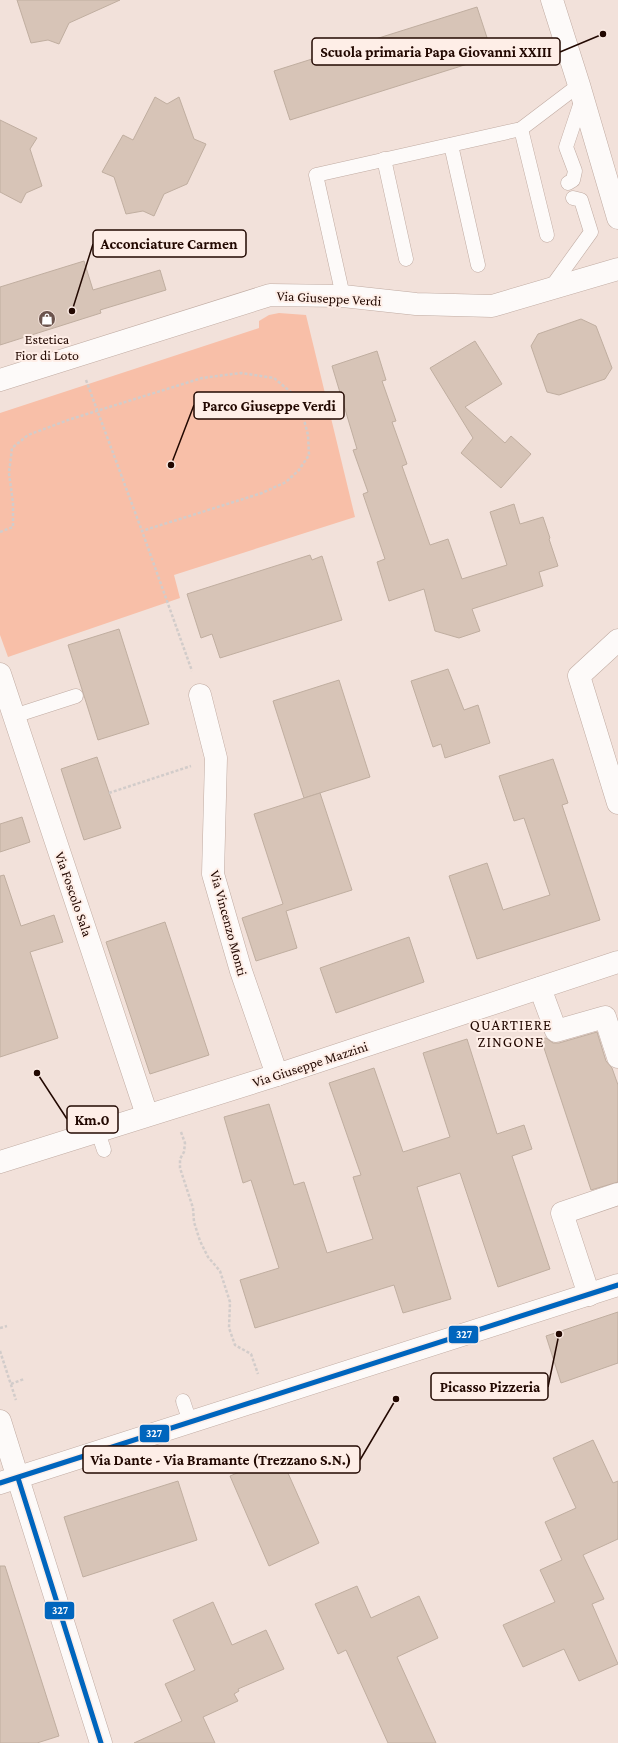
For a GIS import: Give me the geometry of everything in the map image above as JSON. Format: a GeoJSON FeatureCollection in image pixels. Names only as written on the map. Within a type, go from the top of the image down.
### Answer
{"type":"FeatureCollection","features":[{"type":"Feature","properties":{"kind":"street"},"geometry":{"type":"LineString","coordinates":[[552,0],[581,91],[618,218]]}},
{"type":"Feature","properties":{"kind":"street","name":"Via Giuseppe Verdi"},"geometry":{"type":"LineString","coordinates":[[0,380],[270,295],[343,296],[416,304],[492,306],[618,269]]}},
{"type":"Feature","properties":{"kind":"street"},"geometry":{"type":"LineString","coordinates":[[618,640],[579,676],[618,803]]}},
{"type":"Feature","properties":{"kind":"street","name":"Via Foscolo Sala"},"geometry":{"type":"LineString","coordinates":[[0,674],[147,1115]]}},
{"type":"Feature","properties":{"kind":"street","name":"Via Vincenzo Monti"},"geometry":{"type":"LineString","coordinates":[[200,695],[216,758],[213,874],[241,971],[276,1075]]}},
{"type":"Feature","properties":{"kind":"street","name":"Via Giuseppe Mazzini"},"geometry":{"type":"LineString","coordinates":[[0,1162],[101,1141],[147,1115],[276,1075],[618,962]]}},
{"type":"Feature","properties":{"kind":"street"},"geometry":{"type":"LineString","coordinates":[[540,988],[556,1031],[605,1017],[618,1057]]}},
{"type":"Feature","properties":{"kind":"street"},"geometry":{"type":"LineString","coordinates":[[588,1295],[562,1213],[618,1194]]}},
{"type":"Feature","properties":{"kind":"street"},"geometry":{"type":"LineString","coordinates":[[9,1480],[618,1285]]}},
{"type":"Feature","properties":{"kind":"street"},"geometry":{"type":"LineString","coordinates":[[0,1421],[9,1480],[101,1743]]}},
{"type":"Feature","properties":{"kind":"lane"},"geometry":{"type":"LineString","coordinates":[[343,296],[316,175],[522,129],[581,91]]}},
{"type":"Feature","properties":{"kind":"lane"},"geometry":{"type":"LineString","coordinates":[[568,183],[573,180],[575,171],[566,147],[581,91]]}},
{"type":"Feature","properties":{"kind":"lane"},"geometry":{"type":"LineString","coordinates":[[522,129],[547,235]]}},
{"type":"Feature","properties":{"kind":"lane"},"geometry":{"type":"LineString","coordinates":[[451,145],[478,265]]}},
{"type":"Feature","properties":{"kind":"lane"},"geometry":{"type":"LineString","coordinates":[[384,160],[406,259]]}},
{"type":"Feature","properties":{"kind":"lane"},"geometry":{"type":"LineString","coordinates":[[550,289],[591,232],[584,205],[581,200],[573,198]]}},
{"type":"Feature","properties":{"kind":"lane"},"geometry":{"type":"LineString","coordinates":[[14,716],[76,696]]}},
{"type":"Feature","properties":{"kind":"lane"},"geometry":{"type":"LineString","coordinates":[[183,1401],[190,1422]]}},
{"type":"Feature","properties":{"kind":"path"},"geometry":{"type":"LineString","coordinates":[[77,356],[142,531],[200,695]]}},
{"type":"Feature","properties":{"kind":"path"},"geometry":{"type":"LineString","coordinates":[[0,532],[14,527],[13,504],[8,473],[12,448],[28,435],[202,378],[241,373],[274,378],[292,393],[302,412],[308,435],[309,455],[299,470],[286,482],[262,493],[142,531]]}},
{"type":"Feature","properties":{"kind":"path"},"geometry":{"type":"LineString","coordinates":[[109,793],[216,758]]}},
{"type":"Feature","properties":{"kind":"path"},"geometry":{"type":"LineString","coordinates":[[181,1130],[186,1144],[180,1159],[180,1168],[193,1208],[194,1222],[208,1257],[220,1271],[230,1302],[229,1328],[235,1345],[251,1354],[258,1374]]}},
{"type":"Feature","properties":{"kind":"path"},"geometry":{"type":"LineString","coordinates":[[0,1328],[7,1326]]}},
{"type":"Feature","properties":{"kind":"path"},"geometry":{"type":"LineString","coordinates":[[0,1352],[18,1405]]}},
{"type":"Feature","properties":{"kind":"path"},"geometry":{"type":"LineString","coordinates":[[11,1384],[24,1379]]}},
{"type":"Feature","properties":{"kind":"shaded area"},"geometry":{"type":"Polygon","coordinates":[[[279,313],[306,315],[355,517],[174,575],[180,598],[8,657],[0,635],[0,413],[259,328],[259,321],[269,315],[279,313]]]}},
{"type":"Feature","properties":{"kind":"building"},"geometry":{"type":"Polygon","coordinates":[[[17,0],[120,0],[69,23],[59,44],[48,40],[31,43],[17,0]]]}},
{"type":"Feature","properties":{"kind":"building"},"geometry":{"type":"Polygon","coordinates":[[[477,7],[493,56],[290,120],[274,71],[477,7]]]}},
{"type":"Feature","properties":{"kind":"building"},"geometry":{"type":"Polygon","coordinates":[[[155,97],[167,104],[179,97],[194,139],[206,144],[187,184],[164,194],[154,216],[143,211],[126,214],[114,177],[102,172],[123,135],[133,140],[155,97]]]}},
{"type":"Feature","properties":{"kind":"building"},"geometry":{"type":"Polygon","coordinates":[[[0,120],[37,138],[30,149],[42,186],[26,193],[21,203],[0,192],[0,120]]]}},
{"type":"Feature","properties":{"kind":"building"},"geometry":{"type":"Polygon","coordinates":[[[84,261],[93,290],[160,270],[166,290],[100,310],[101,313],[0,345],[0,287],[84,261]]]}},
{"type":"Feature","properties":{"kind":"building"},"geometry":{"type":"Polygon","coordinates":[[[581,319],[596,326],[612,368],[605,379],[559,395],[547,392],[531,346],[538,334],[581,319]]]}},
{"type":"Feature","properties":{"kind":"building"},"geometry":{"type":"Polygon","coordinates":[[[475,341],[502,384],[465,407],[505,443],[511,436],[531,454],[501,488],[461,453],[473,438],[430,368],[475,341]]]}},
{"type":"Feature","properties":{"kind":"building"},"geometry":{"type":"Polygon","coordinates":[[[377,351],[386,380],[382,381],[396,421],[392,422],[407,464],[402,466],[430,545],[448,539],[462,579],[507,565],[490,512],[514,504],[520,524],[543,517],[558,566],[539,572],[543,586],[472,609],[480,631],[459,638],[435,631],[424,589],[389,601],[377,562],[385,559],[363,494],[368,492],[353,450],[357,449],[332,366],[377,351]]]}},
{"type":"Feature","properties":{"kind":"building"},"geometry":{"type":"Polygon","coordinates":[[[310,555],[312,560],[322,556],[342,620],[220,658],[212,634],[201,638],[187,594],[310,555]]]}},
{"type":"Feature","properties":{"kind":"building"},"geometry":{"type":"Polygon","coordinates":[[[119,629],[149,724],[98,740],[68,645],[119,629]]]}},
{"type":"Feature","properties":{"kind":"building"},"geometry":{"type":"Polygon","coordinates":[[[448,669],[464,710],[478,705],[490,743],[445,758],[441,744],[433,747],[411,681],[448,669]]]}},
{"type":"Feature","properties":{"kind":"building"},"geometry":{"type":"Polygon","coordinates":[[[339,680],[370,777],[304,798],[273,701],[339,680]]]}},
{"type":"Feature","properties":{"kind":"building"},"geometry":{"type":"Polygon","coordinates":[[[97,757],[121,828],[84,840],[61,769],[97,757]]]}},
{"type":"Feature","properties":{"kind":"building"},"geometry":{"type":"Polygon","coordinates":[[[553,759],[568,803],[562,805],[600,920],[477,959],[449,876],[487,863],[503,910],[550,895],[524,818],[514,821],[499,776],[553,759]]]}},
{"type":"Feature","properties":{"kind":"building"},"geometry":{"type":"Polygon","coordinates":[[[320,793],[352,890],[286,911],[297,948],[256,961],[242,918],[283,904],[254,814],[320,793]]]}},
{"type":"Feature","properties":{"kind":"building"},"geometry":{"type":"Polygon","coordinates":[[[22,817],[30,842],[0,852],[0,824],[22,817]]]}},
{"type":"Feature","properties":{"kind":"building"},"geometry":{"type":"Polygon","coordinates":[[[4,875],[21,926],[54,915],[63,942],[30,952],[58,1038],[0,1057],[0,876],[4,875]]]}},
{"type":"Feature","properties":{"kind":"building"},"geometry":{"type":"Polygon","coordinates":[[[165,922],[209,1055],[150,1074],[106,942],[165,922]]]}},
{"type":"Feature","properties":{"kind":"building"},"geometry":{"type":"Polygon","coordinates":[[[409,937],[424,982],[336,1013],[320,968],[409,937]]]}},
{"type":"Feature","properties":{"kind":"building"},"geometry":{"type":"Polygon","coordinates":[[[597,1032],[606,1061],[612,1068],[618,1085],[618,1182],[591,1190],[541,1039],[546,1038],[553,1043],[559,1043],[597,1032]]]}},
{"type":"Feature","properties":{"kind":"building"},"geometry":{"type":"Polygon","coordinates":[[[467,1039],[497,1134],[524,1125],[532,1149],[512,1156],[550,1269],[498,1287],[460,1173],[417,1187],[451,1299],[403,1313],[394,1285],[255,1328],[240,1280],[279,1268],[251,1180],[243,1183],[224,1117],[269,1104],[294,1185],[304,1182],[327,1253],[373,1239],[353,1177],[361,1175],[329,1083],[374,1068],[403,1152],[450,1137],[423,1053],[467,1039]]]}},
{"type":"Feature","properties":{"kind":"building"},"geometry":{"type":"Polygon","coordinates":[[[618,1312],[618,1363],[561,1383],[546,1336],[618,1312]]]}},
{"type":"Feature","properties":{"kind":"building"},"geometry":{"type":"Polygon","coordinates":[[[593,1440],[613,1483],[618,1481],[618,1539],[583,1555],[604,1599],[592,1604],[618,1664],[579,1681],[564,1649],[523,1667],[503,1625],[555,1602],[540,1570],[562,1560],[545,1522],[576,1508],[553,1458],[593,1440]]]}},
{"type":"Feature","properties":{"kind":"building"},"geometry":{"type":"Polygon","coordinates":[[[280,1455],[319,1543],[269,1566],[230,1476],[280,1455]]]}},
{"type":"Feature","properties":{"kind":"building"},"geometry":{"type":"Polygon","coordinates":[[[178,1481],[197,1540],[83,1577],[64,1517],[178,1481]]]}},
{"type":"Feature","properties":{"kind":"building"},"geometry":{"type":"Polygon","coordinates":[[[0,1566],[5,1566],[59,1736],[37,1743],[0,1743],[0,1566]]]}},
{"type":"Feature","properties":{"kind":"building"},"geometry":{"type":"Polygon","coordinates":[[[357,1586],[371,1618],[419,1596],[438,1638],[397,1657],[436,1743],[388,1743],[346,1650],[338,1654],[315,1604],[357,1586]]]}},
{"type":"Feature","properties":{"kind":"building"},"geometry":{"type":"Polygon","coordinates":[[[213,1602],[232,1645],[266,1630],[284,1669],[238,1689],[239,1691],[234,1694],[238,1701],[203,1717],[215,1743],[134,1743],[182,1721],[165,1684],[195,1670],[173,1620],[213,1602]]]}},
{"type":"Feature","properties":{"kind":"transit line","name":"327"},"geometry":{"type":"LineString","coordinates":[[0,1483],[618,1285]]}},
{"type":"Feature","properties":{"kind":"transit line","name":"327"},"geometry":{"type":"LineString","coordinates":[[18,1478],[101,1743]]}},
{"type":"Feature","properties":{"kind":"place","name":"Scuola primaria Papa Giovanni XXIII"},"geometry":{"type":"Point","coordinates":[603,34]}},
{"type":"Feature","properties":{"kind":"place","name":"Acconciature Carmen"},"geometry":{"type":"Point","coordinates":[72,311]}},
{"type":"Feature","properties":{"kind":"place","name":"Estetica Fior di Loto"},"geometry":{"type":"Point","coordinates":[47,319]}},
{"type":"Feature","properties":{"kind":"place","name":"Parco Giuseppe Verdi"},"geometry":{"type":"Point","coordinates":[171,465]}},
{"type":"Feature","properties":{"kind":"place","name":"Km.0"},"geometry":{"type":"Point","coordinates":[37,1073]}},
{"type":"Feature","properties":{"kind":"place","name":"Picasso Pizzeria"},"geometry":{"type":"Point","coordinates":[559,1334]}},
{"type":"Feature","properties":{"kind":"place","name":"Via Dante - Via Bramante (Trezzano S.N.)"},"geometry":{"type":"Point","coordinates":[396,1399]}},
{"type":"Feature","properties":{"kind":"district","name":"QUARTIERE ZINGONE"},"geometry":{"type":"Point","coordinates":[511,1034]}}]}
